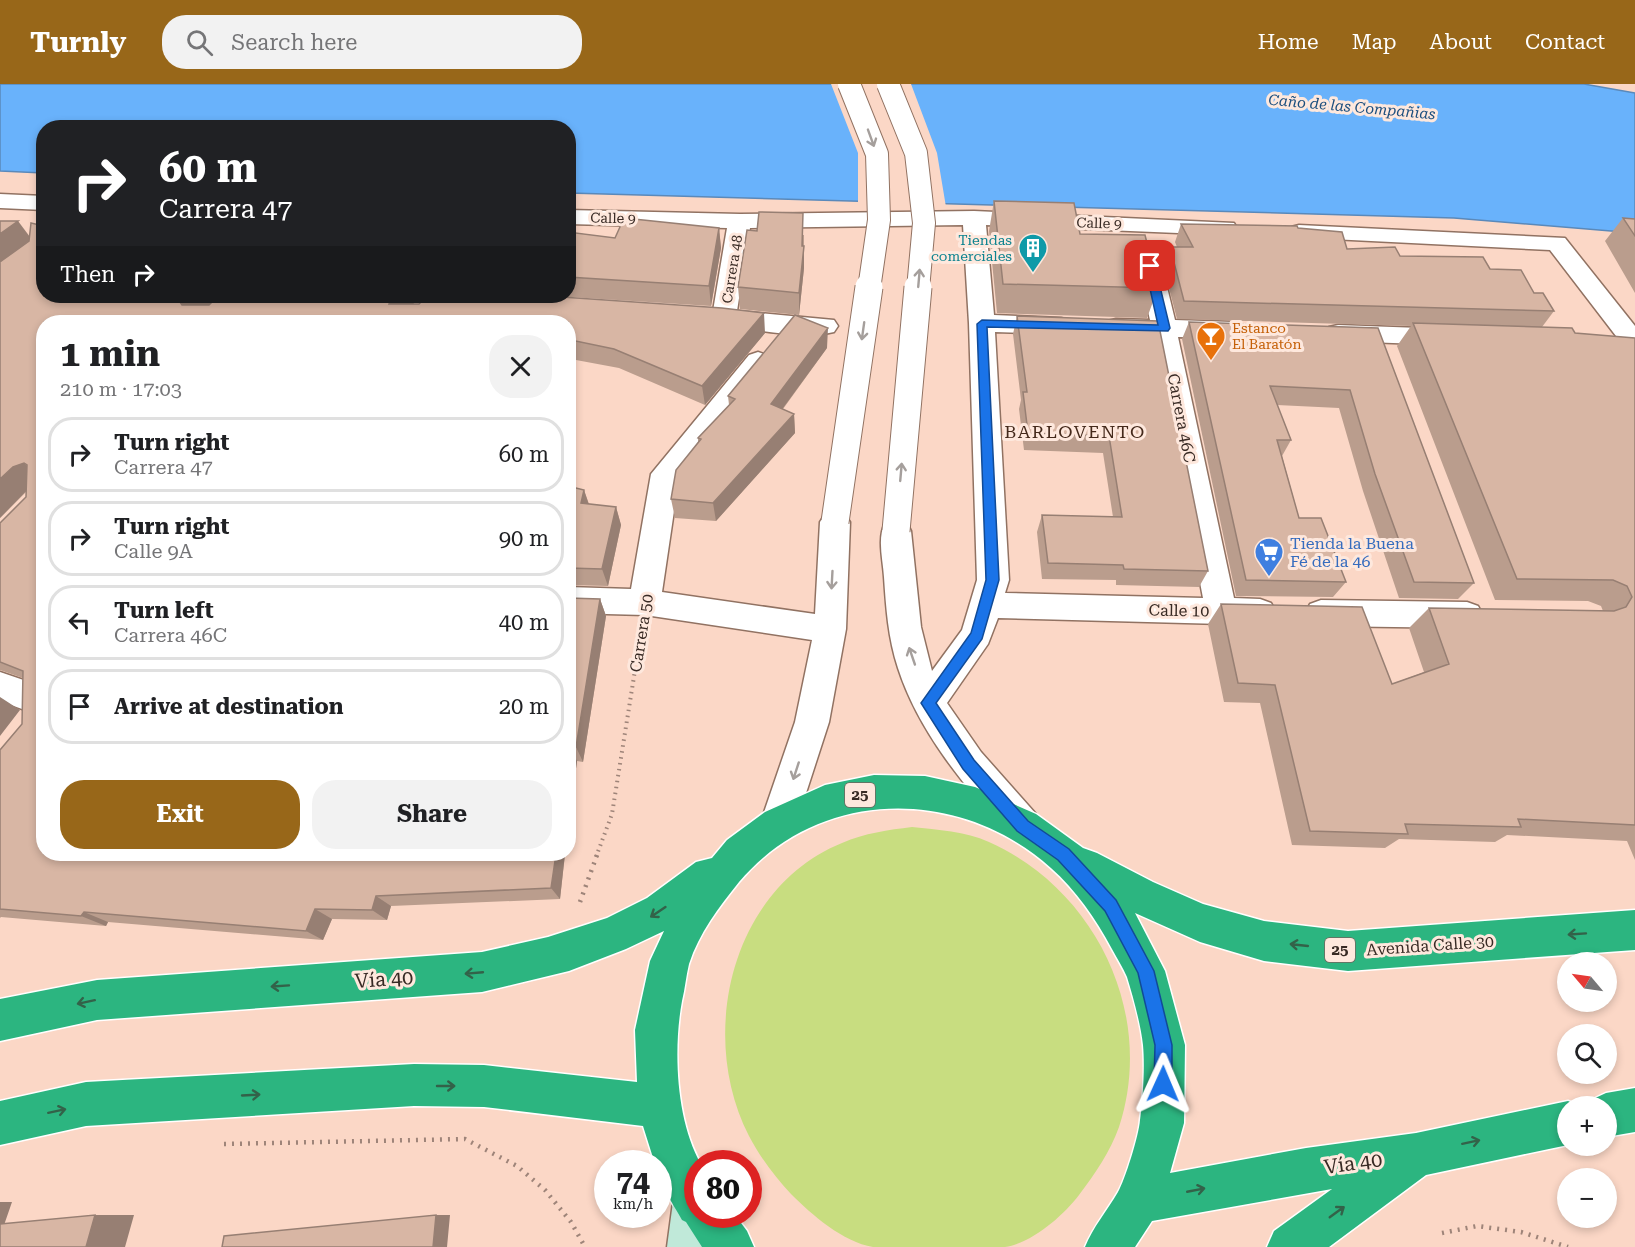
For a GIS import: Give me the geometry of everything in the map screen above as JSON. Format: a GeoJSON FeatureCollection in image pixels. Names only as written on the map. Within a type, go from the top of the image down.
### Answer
{"type":"FeatureCollection","features":[{"type":"Feature","properties":{"kind":"highway","name":"25"},"geometry":{"type":"LineString","coordinates":[[684,1178],[668,1139],[660,1106],[656,1030],[670,961],[699,901],[740,853],[778,824],[825,802],[874,792],[915,793],[975,804],[1023,826],[1064,855],[1110,906],[1145,971],[1164,1045],[1162,1123],[1139,1201],[1108,1247]]}},
{"type":"Feature","properties":{"kind":"highway","name":"Vía 40"},"geometry":{"type":"LineString","coordinates":[[0,1020],[97,1000],[482,972],[533,962],[587,945],[654,916],[740,853]]}},
{"type":"Feature","properties":{"kind":"highway","name":"Avenida Calle 30"},"geometry":{"type":"LineString","coordinates":[[1064,855],[1139,895],[1200,922],[1264,941],[1348,951],[1635,930]]}},
{"type":"Feature","properties":{"kind":"highway"},"geometry":{"type":"LineString","coordinates":[[0,1123],[86,1104],[414,1085],[484,1086],[660,1106]]}},
{"type":"Feature","properties":{"kind":"highway"},"geometry":{"type":"LineString","coordinates":[[1617,1113],[1635,1110]]}},
{"type":"Feature","properties":{"kind":"highway","name":"Vía 40"},"geometry":{"type":"LineString","coordinates":[[1139,1201],[1306,1170],[1416,1155],[1557,1125]]}},
{"type":"Feature","properties":{"kind":"highway"},"geometry":{"type":"LineString","coordinates":[[1290,1247],[1416,1155]]}},
{"type":"Feature","properties":{"kind":"highway","name":"25"},"geometry":{"type":"LineString","coordinates":[[716,1228],[731,1247]]}},
{"type":"Feature","properties":{"kind":"street"},"geometry":{"type":"LineString","coordinates":[[778,824],[812,722],[830,629],[835,522],[879,220],[877,154],[849,84]]}},
{"type":"Feature","properties":{"kind":"street"},"geometry":{"type":"LineString","coordinates":[[888,84],[916,153],[924,223],[896,531],[907,642],[928,703],[969,765],[1023,826]]}},
{"type":"Feature","properties":{"kind":"street"},"geometry":{"type":"LineString","coordinates":[[0,201],[36,203]]}},
{"type":"Feature","properties":{"kind":"street","name":"Calle 9"},"geometry":{"type":"LineString","coordinates":[[576,217],[740,221],[974,218],[1248,229]]}},
{"type":"Feature","properties":{"kind":"street"},"geometry":{"type":"LineString","coordinates":[[928,703],[977,635],[993,580],[982,324],[974,218]]}},
{"type":"Feature","properties":{"kind":"street","name":"Carrera 48"},"geometry":{"type":"LineString","coordinates":[[740,221],[713,316],[787,325]]}},
{"type":"Feature","properties":{"kind":"street","name":"Carrera 46C"},"geometry":{"type":"LineString","coordinates":[[1140,225],[1164,328],[1221,611]]}},
{"type":"Feature","properties":{"kind":"street"},"geometry":{"type":"LineString","coordinates":[[1283,231],[1557,243],[1635,343]]}},
{"type":"Feature","properties":{"kind":"street"},"geometry":{"type":"LineString","coordinates":[[982,324],[1259,331]]}},
{"type":"Feature","properties":{"kind":"street"},"geometry":{"type":"LineString","coordinates":[[787,325],[825,326]]}},
{"type":"Feature","properties":{"kind":"street","name":"Carrera 50"},"geometry":{"type":"LineString","coordinates":[[645,602],[665,474],[787,325]]}},
{"type":"Feature","properties":{"kind":"street"},"geometry":{"type":"LineString","coordinates":[[1319,332],[1472,338]]}},
{"type":"Feature","properties":{"kind":"street"},"geometry":{"type":"LineString","coordinates":[[1378,334],[1390,366]]}},
{"type":"Feature","properties":{"kind":"street"},"geometry":{"type":"LineString","coordinates":[[1600,342],[1635,343]]}},
{"type":"Feature","properties":{"kind":"street"},"geometry":{"type":"LineString","coordinates":[[576,600],[645,602],[830,629]]}},
{"type":"Feature","properties":{"kind":"street","name":"Calle 10"},"geometry":{"type":"LineString","coordinates":[[986,605],[1221,611],[1483,607]]}},
{"type":"Feature","properties":{"kind":"street"},"geometry":{"type":"LineString","coordinates":[[0,686],[36,711]]}},
{"type":"Feature","properties":{"kind":"street"},"geometry":{"type":"LineString","coordinates":[[690,1247],[695,1228]]}},
{"type":"Feature","properties":{"kind":"path","name":"Carrera 50"},"geometry":{"type":"LineString","coordinates":[[574,909],[580,902],[612,814],[645,602]]}},
{"type":"Feature","properties":{"kind":"path"},"geometry":{"type":"LineString","coordinates":[[215,1145],[465,1139],[517,1166],[546,1191],[571,1222],[585,1247]]}},
{"type":"Feature","properties":{"kind":"path"},"geometry":{"type":"LineString","coordinates":[[1442,1233],[1477,1226],[1521,1232],[1568,1247]]}},
{"type":"Feature","properties":{"kind":"green space"},"geometry":{"type":"Polygon","coordinates":[[[912,827],[970,835],[989,842],[1027,863],[1060,891],[1087,923],[1108,960],[1122,1000],[1129,1042],[1128,1084],[1119,1127],[1102,1163],[1079,1195],[1046,1227],[1015,1244],[1005,1247],[873,1247],[850,1240],[808,1210],[774,1174],[762,1158],[762,1150],[757,1150],[749,1136],[734,1096],[726,1054],[726,1011],[734,969],[750,929],[773,894],[804,864],[842,843],[885,831],[912,827]]]}},
{"type":"Feature","properties":{"kind":"water","name":"Caño de las Compañias"},"geometry":{"type":"Polygon","coordinates":[[[0,84],[1584,84],[1635,93],[1635,233],[1454,218],[576,193],[576,120],[36,120],[36,173],[0,171],[0,84]]]}},
{"type":"Feature","properties":{"kind":"pier"},"geometry":{"type":"Polygon","coordinates":[[[831,84],[911,84],[937,153],[946,207],[858,204],[858,153],[831,84]]]}},
{"type":"Feature","properties":{"kind":"building"},"geometry":{"type":"Polygon","coordinates":[[[994,201],[1074,203],[1080,234],[1145,235],[1158,288],[1003,284],[994,201]]]}},
{"type":"Feature","properties":{"kind":"building"},"geometry":{"type":"Polygon","coordinates":[[[759,212],[803,213],[802,246],[804,246],[799,293],[738,287],[747,230],[757,231],[759,212]]]}},
{"type":"Feature","properties":{"kind":"building"},"geometry":{"type":"Polygon","coordinates":[[[624,218],[719,228],[709,286],[576,278],[576,233],[615,238],[624,218]]]}},
{"type":"Feature","properties":{"kind":"building"},"geometry":{"type":"Polygon","coordinates":[[[1623,218],[1635,219],[1635,236],[1623,218]]]}},
{"type":"Feature","properties":{"kind":"building"},"geometry":{"type":"Polygon","coordinates":[[[0,221],[18,221],[0,234],[0,221]]]}},
{"type":"Feature","properties":{"kind":"building"},"geometry":{"type":"Polygon","coordinates":[[[31,223],[36,224],[36,303],[209,305],[211,303],[576,303],[576,298],[764,313],[702,386],[614,349],[576,341],[576,315],[36,315],[36,861],[555,861],[551,888],[376,896],[372,910],[315,909],[306,931],[84,912],[81,916],[0,909],[0,750],[22,724],[23,671],[0,662],[0,523],[26,497],[27,465],[24,463],[13,467],[0,479],[0,262],[29,241],[31,223]]]}},
{"type":"Feature","properties":{"kind":"building"},"geometry":{"type":"Polygon","coordinates":[[[1181,224],[1297,226],[1298,228],[1342,232],[1347,249],[1395,247],[1400,256],[1483,257],[1490,269],[1521,270],[1534,293],[1543,293],[1554,311],[1184,301],[1170,247],[1193,247],[1181,224]]]}},
{"type":"Feature","properties":{"kind":"building"},"geometry":{"type":"Polygon","coordinates":[[[795,315],[828,328],[771,404],[794,414],[713,503],[671,499],[676,470],[701,439],[698,438],[735,399],[728,396],[795,315]]]}},
{"type":"Feature","properties":{"kind":"building"},"geometry":{"type":"Polygon","coordinates":[[[1017,316],[1158,321],[1208,571],[1124,569],[1123,565],[1048,563],[1042,515],[1122,517],[1109,436],[1028,433],[1023,392],[1027,392],[1017,316]]]}},
{"type":"Feature","properties":{"kind":"building"},"geometry":{"type":"Polygon","coordinates":[[[1189,322],[1378,328],[1474,583],[1414,582],[1375,474],[1350,390],[1270,386],[1291,440],[1277,440],[1299,518],[1321,518],[1346,582],[1246,580],[1189,322]]]}},
{"type":"Feature","properties":{"kind":"building"},"geometry":{"type":"Polygon","coordinates":[[[1413,323],[1572,328],[1575,333],[1635,338],[1635,825],[1518,819],[1521,827],[1405,824],[1408,834],[1310,831],[1275,685],[1238,683],[1221,604],[1362,607],[1392,684],[1449,664],[1429,608],[1614,611],[1626,607],[1632,597],[1627,586],[1613,580],[1517,579],[1413,323]]]}},
{"type":"Feature","properties":{"kind":"building"},"geometry":{"type":"Polygon","coordinates":[[[576,488],[584,490],[581,503],[616,507],[602,569],[576,568],[576,488]]]}},
{"type":"Feature","properties":{"kind":"building"},"geometry":{"type":"Polygon","coordinates":[[[576,598],[600,599],[576,747],[576,598]]]}},
{"type":"Feature","properties":{"kind":"building"},"geometry":{"type":"Polygon","coordinates":[[[95,1215],[86,1247],[0,1247],[0,1224],[95,1215]]]}},
{"type":"Feature","properties":{"kind":"building"},"geometry":{"type":"Polygon","coordinates":[[[436,1215],[433,1247],[222,1247],[224,1236],[436,1215]]]}},
{"type":"Feature","properties":{"kind":"place","name":"Tiendas comerciales"},"geometry":{"type":"Point","coordinates":[1033,274]}},
{"type":"Feature","properties":{"kind":"place","name":"Estanco El Baratón"},"geometry":{"type":"Point","coordinates":[1211,362]}},
{"type":"Feature","properties":{"kind":"place","name":"Tienda la Buena Fé de la 46"},"geometry":{"type":"Point","coordinates":[1269,578]}},
{"type":"Feature","properties":{"kind":"district","name":"BARLOVENTO"},"geometry":{"type":"Point","coordinates":[1075,432]}},
{"type":"Feature","properties":{"kind":"route"},"geometry":{"type":"LineString","coordinates":[[1150,266],[1164,328],[982,324],[993,580],[977,635],[928,703],[969,765],[1023,826],[1064,855],[1110,906],[1145,971],[1164,1045],[1163,1084]]}}]}
